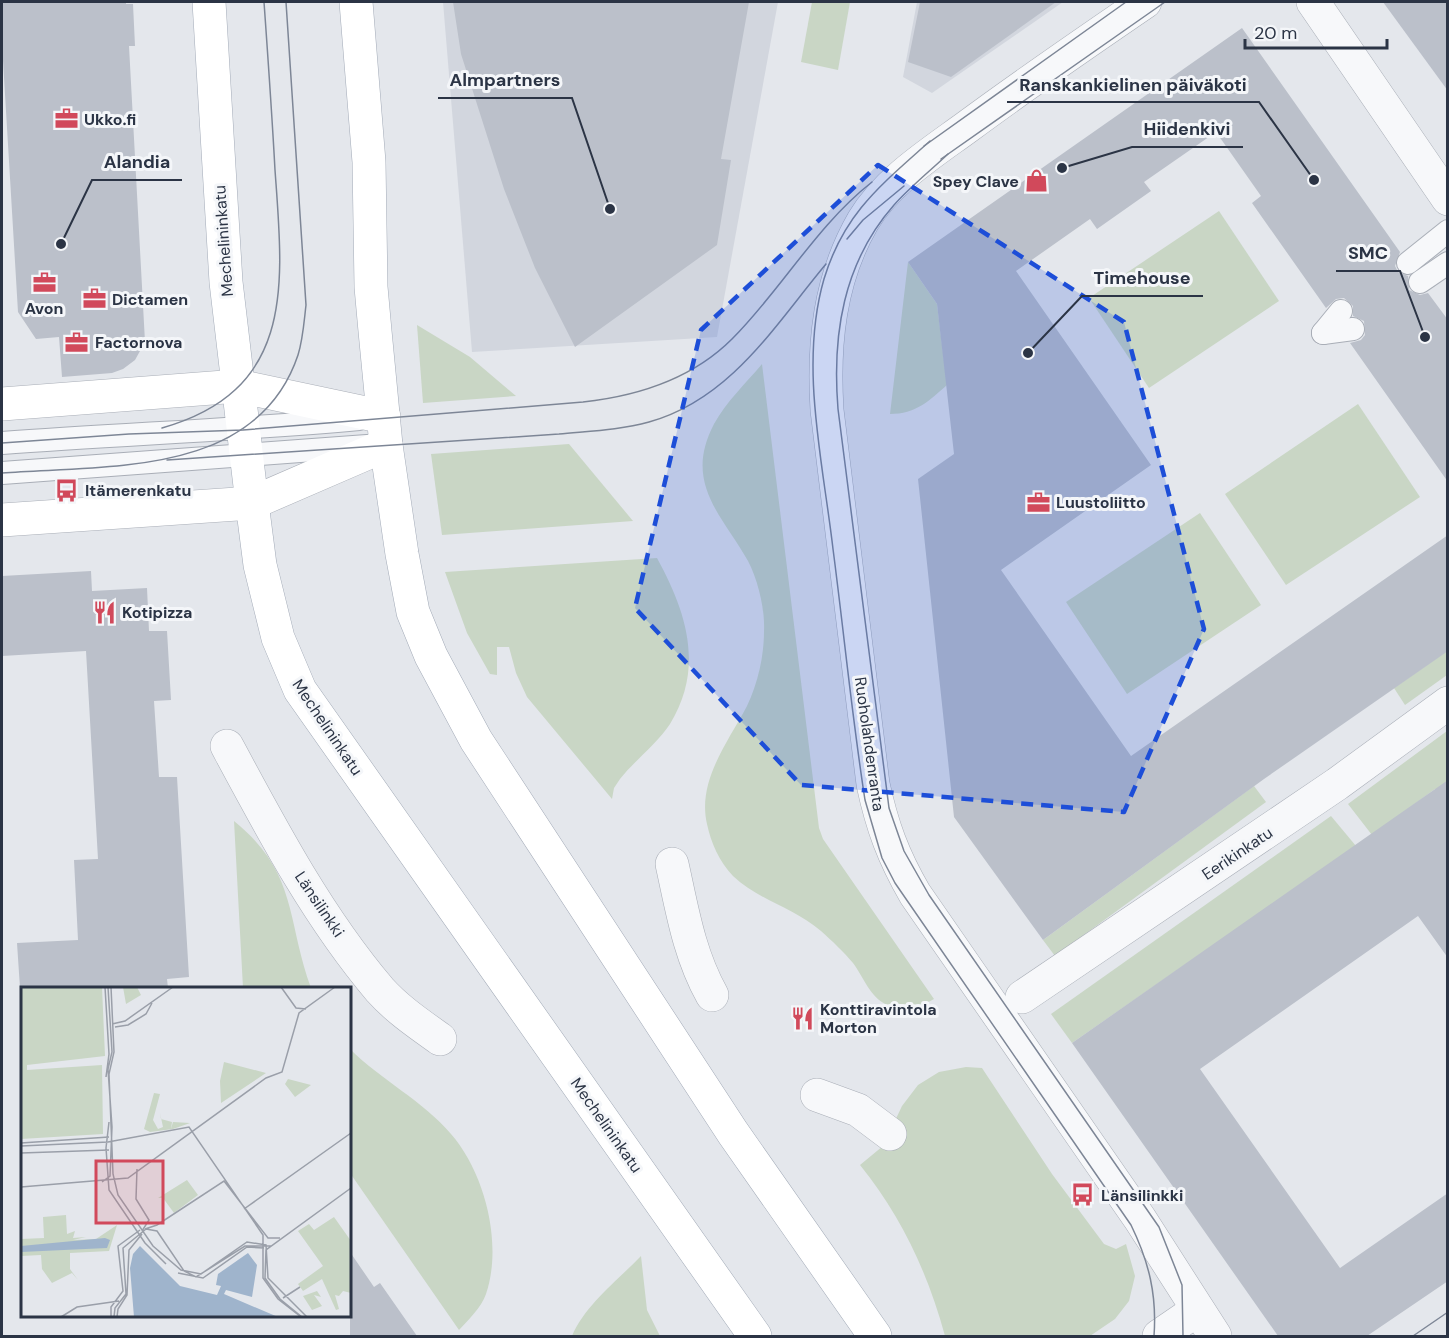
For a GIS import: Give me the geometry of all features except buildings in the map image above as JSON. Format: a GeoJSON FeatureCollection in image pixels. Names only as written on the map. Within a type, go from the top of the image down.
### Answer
{"type":"FeatureCollection","features":[{"type":"Feature","properties":{"kind":"main road","name":"Mechelininkatu"},"geometry":{"type":"LineString","coordinates":[[209,2],[226,282],[260,565],[278,638],[300,690],[755,1336]]}},
{"type":"Feature","properties":{"kind":"main road"},"geometry":{"type":"LineString","coordinates":[[356,2],[369,162],[371,287],[385,431],[402,554],[413,612],[431,656],[476,740],[733,1133],[875,1336]]}},
{"type":"Feature","properties":{"kind":"main road"},"geometry":{"type":"LineString","coordinates":[[2,404],[238,386],[385,431]]}},
{"type":"Feature","properties":{"kind":"main road"},"geometry":{"type":"LineString","coordinates":[[2,520],[252,503],[385,431]]}},
{"type":"Feature","properties":{"kind":"street","name":"Ruoholahdenranta"},"geometry":{"type":"LineString","coordinates":[[1145,2],[1011,94],[898,180],[879,199],[863,220],[850,246],[832,297],[826,327],[827,410],[873,784],[882,826],[897,863],[915,894],[1140,1219],[1215,1336]]}},
{"type":"Feature","properties":{"kind":"street"},"geometry":{"type":"LineString","coordinates":[[1313,2],[1448,199]]}},
{"type":"Feature","properties":{"kind":"street","name":"Eerikinkatu"},"geometry":{"type":"LineString","coordinates":[[1022,997],[1337,784],[1448,703]]}},
{"type":"Feature","properties":{"kind":"street","name":"Länsilinkki"},"geometry":{"type":"LineString","coordinates":[[227,746],[275,836],[331,922],[380,990],[408,1016],[440,1039]]}},
{"type":"Feature","properties":{"kind":"street"},"geometry":{"type":"LineString","coordinates":[[672,864],[699,973],[712,995]]}},
{"type":"Feature","properties":{"kind":"street"},"geometry":{"type":"LineString","coordinates":[[817,1095],[858,1110],[891,1134]]}},
{"type":"Feature","properties":{"kind":"street"},"geometry":{"type":"LineString","coordinates":[[1159,1336],[1197,1310]]}},
{"type":"Feature","properties":{"kind":"lane"},"geometry":{"type":"LineString","coordinates":[[1448,231],[1414,272],[1448,263]]}},
{"type":"Feature","properties":{"kind":"lane"},"geometry":{"type":"LineString","coordinates":[[2,473],[245,442],[385,431]]}},
{"type":"Feature","properties":{"kind":"lane"},"geometry":{"type":"LineString","coordinates":[[2,443],[245,442]]}},
{"type":"Feature","properties":{"kind":"highlighted area"},"geometry":{"type":"Polygon","coordinates":[[[878,165],[1124,322],[1204,629],[1124,812],[801,785],[635,608],[701,330],[878,165]]]}},
{"type":"Feature","properties":{"kind":"shaded area"},"geometry":{"type":"Polygon","coordinates":[[[443,2],[778,2],[717,337],[472,352],[443,2]]]}},
{"type":"Feature","properties":{"kind":"shaded area"},"geometry":{"type":"Polygon","coordinates":[[[917,2],[1063,2],[932,93],[903,77],[917,2]]]}},
{"type":"Feature","properties":{"kind":"green space"},"geometry":{"type":"Polygon","coordinates":[[[812,2],[850,2],[838,70],[801,62],[812,2]]]}},
{"type":"Feature","properties":{"kind":"green space"},"geometry":{"type":"Polygon","coordinates":[[[1219,211],[1279,301],[1149,388],[1089,298],[1219,211]]]}},
{"type":"Feature","properties":{"kind":"green space"},"geometry":{"type":"Polygon","coordinates":[[[908,262],[937,304],[947,385],[915,409],[890,414],[908,262]]]}},
{"type":"Feature","properties":{"kind":"green space"},"geometry":{"type":"Polygon","coordinates":[[[417,325],[470,357],[516,396],[423,403],[417,325]]]}},
{"type":"Feature","properties":{"kind":"green space"},"geometry":{"type":"Polygon","coordinates":[[[762,364],[819,828],[823,839],[934,999],[912,1008],[900,1009],[881,1002],[849,959],[821,931],[753,891],[733,876],[716,852],[707,824],[706,792],[710,777],[754,688],[762,660],[764,622],[755,577],[748,561],[718,513],[704,481],[705,445],[714,424],[730,400],[762,364]]]}},
{"type":"Feature","properties":{"kind":"green space"},"geometry":{"type":"Polygon","coordinates":[[[1358,404],[1420,497],[1286,585],[1225,494],[1358,404]]]}},
{"type":"Feature","properties":{"kind":"green space"},"geometry":{"type":"Polygon","coordinates":[[[569,444],[633,521],[442,535],[431,454],[569,444]]]}},
{"type":"Feature","properties":{"kind":"green space"},"geometry":{"type":"Polygon","coordinates":[[[1200,513],[1261,605],[1127,694],[1066,602],[1200,513]]]}},
{"type":"Feature","properties":{"kind":"green space"},"geometry":{"type":"Polygon","coordinates":[[[657,558],[683,619],[688,640],[687,681],[681,703],[670,724],[620,779],[614,788],[612,799],[527,697],[516,673],[509,647],[497,647],[497,675],[490,674],[467,633],[445,572],[657,558]]]}},
{"type":"Feature","properties":{"kind":"green space"},"geometry":{"type":"Polygon","coordinates":[[[1447,651],[1447,675],[1405,705],[1394,688],[1447,651]]]}},
{"type":"Feature","properties":{"kind":"green space"},"geometry":{"type":"Polygon","coordinates":[[[1447,731],[1447,805],[1435,789],[1372,835],[1348,804],[1447,731]]]}},
{"type":"Feature","properties":{"kind":"green space"},"geometry":{"type":"Polygon","coordinates":[[[1254,786],[1266,802],[1055,956],[1043,940],[1254,786]]]}},
{"type":"Feature","properties":{"kind":"green space"},"geometry":{"type":"Polygon","coordinates":[[[1331,816],[1356,846],[1072,1043],[1051,1014],[1331,816]]]}},
{"type":"Feature","properties":{"kind":"green space"},"geometry":{"type":"Polygon","coordinates":[[[234,821],[255,840],[270,859],[280,878],[311,987],[243,987],[234,821]]]}},
{"type":"Feature","properties":{"kind":"green space"},"geometry":{"type":"Polygon","coordinates":[[[351,1050],[440,1122],[463,1150],[473,1168],[488,1210],[492,1253],[491,1274],[481,1304],[459,1330],[351,1174],[351,1050]]]}},
{"type":"Feature","properties":{"kind":"green space"},"geometry":{"type":"Polygon","coordinates":[[[966,1067],[982,1068],[1052,1174],[1104,1244],[1116,1249],[1126,1244],[1135,1276],[1129,1301],[1115,1319],[1090,1336],[945,1336],[912,1246],[888,1204],[860,1165],[883,1146],[902,1106],[918,1085],[939,1072],[966,1067]]]}},
{"type":"Feature","properties":{"kind":"green space"},"geometry":{"type":"Polygon","coordinates":[[[641,1256],[647,1310],[660,1336],[572,1336],[593,1303],[641,1256]]]}},
{"type":"Feature","properties":{"kind":"tram line"},"geometry":{"type":"LineString","coordinates":[[162,428],[206,411],[238,387],[259,359],[272,327],[278,291],[280,252],[264,2]]}},
{"type":"Feature","properties":{"kind":"tram line"},"geometry":{"type":"LineString","coordinates":[[2,473],[131,465],[174,457],[214,444],[249,424],[278,395],[298,355],[306,305],[286,2]]}},
{"type":"Feature","properties":{"kind":"tram line"},"geometry":{"type":"LineString","coordinates":[[924,146],[1126,2]]}},
{"type":"Feature","properties":{"kind":"tram line"},"geometry":{"type":"LineString","coordinates":[[941,159],[1165,2]]}},
{"type":"Feature","properties":{"kind":"tram line"},"geometry":{"type":"LineString","coordinates":[[930,141],[866,202],[842,236],[824,279],[813,345],[815,414],[865,800],[882,858],[895,883],[1131,1225],[1143,1252],[1153,1293],[1154,1336]]}},
{"type":"Feature","properties":{"kind":"tram line"},"geometry":{"type":"LineString","coordinates":[[948,154],[894,205],[877,227],[863,251],[852,276],[845,301],[837,354],[838,409],[889,808],[904,851],[929,895],[1159,1227],[1182,1285],[1183,1336]]}},
{"type":"Feature","properties":{"kind":"tram line"},"geometry":{"type":"LineString","coordinates":[[2,443],[129,434],[243,430],[583,402],[644,390],[700,365],[732,339],[767,300],[816,238],[852,199],[872,182]]}},
{"type":"Feature","properties":{"kind":"tram line"},"geometry":{"type":"LineString","coordinates":[[847,239],[863,220],[904,186]]}},
{"type":"Feature","properties":{"kind":"tram line"},"geometry":{"type":"LineString","coordinates":[[167,460],[559,434],[616,429],[649,422],[678,411],[704,396],[728,378],[769,335],[826,264]]}},
{"type":"Feature","properties":{"kind":"tram line"},"geometry":{"type":"LineString","coordinates":[[1413,1336],[1448,1312]]}},
{"type":"Feature","properties":{"kind":"place","name":"Ukko.fi"},"geometry":{"type":"Point","coordinates":[66,119]}},
{"type":"Feature","properties":{"kind":"place","name":"Hiidenkivi"},"geometry":{"type":"Point","coordinates":[1062,168]}},
{"type":"Feature","properties":{"kind":"place","name":"Ranskankielinen päiväkoti"},"geometry":{"type":"Point","coordinates":[1314,180]}},
{"type":"Feature","properties":{"kind":"place","name":"Spey Clave"},"geometry":{"type":"Point","coordinates":[1037,181]}},
{"type":"Feature","properties":{"kind":"place","name":"Almpartners"},"geometry":{"type":"Point","coordinates":[610,209]}},
{"type":"Feature","properties":{"kind":"place","name":"Alandia"},"geometry":{"type":"Point","coordinates":[61,244]}},
{"type":"Feature","properties":{"kind":"place","name":"Avon"},"geometry":{"type":"Point","coordinates":[44,283]}},
{"type":"Feature","properties":{"kind":"place","name":"Dictamen"},"geometry":{"type":"Point","coordinates":[94,299]}},
{"type":"Feature","properties":{"kind":"place","name":"SMC"},"geometry":{"type":"Point","coordinates":[1425,337]}},
{"type":"Feature","properties":{"kind":"place","name":"Factornova"},"geometry":{"type":"Point","coordinates":[77,342]}},
{"type":"Feature","properties":{"kind":"place","name":"Timehouse"},"geometry":{"type":"Point","coordinates":[1028,353]}},
{"type":"Feature","properties":{"kind":"place","name":"Itämerenkatu"},"geometry":{"type":"Point","coordinates":[67,490]}},
{"type":"Feature","properties":{"kind":"place","name":"Luustoliitto"},"geometry":{"type":"Point","coordinates":[1038,502]}},
{"type":"Feature","properties":{"kind":"place","name":"Kotipizza"},"geometry":{"type":"Point","coordinates":[104,612]}},
{"type":"Feature","properties":{"kind":"place","name":"Konttiravintola Morton"},"geometry":{"type":"Point","coordinates":[802,1018]}},
{"type":"Feature","properties":{"kind":"place","name":"Länsilinkki"},"geometry":{"type":"Point","coordinates":[1083,1195]}}]}
